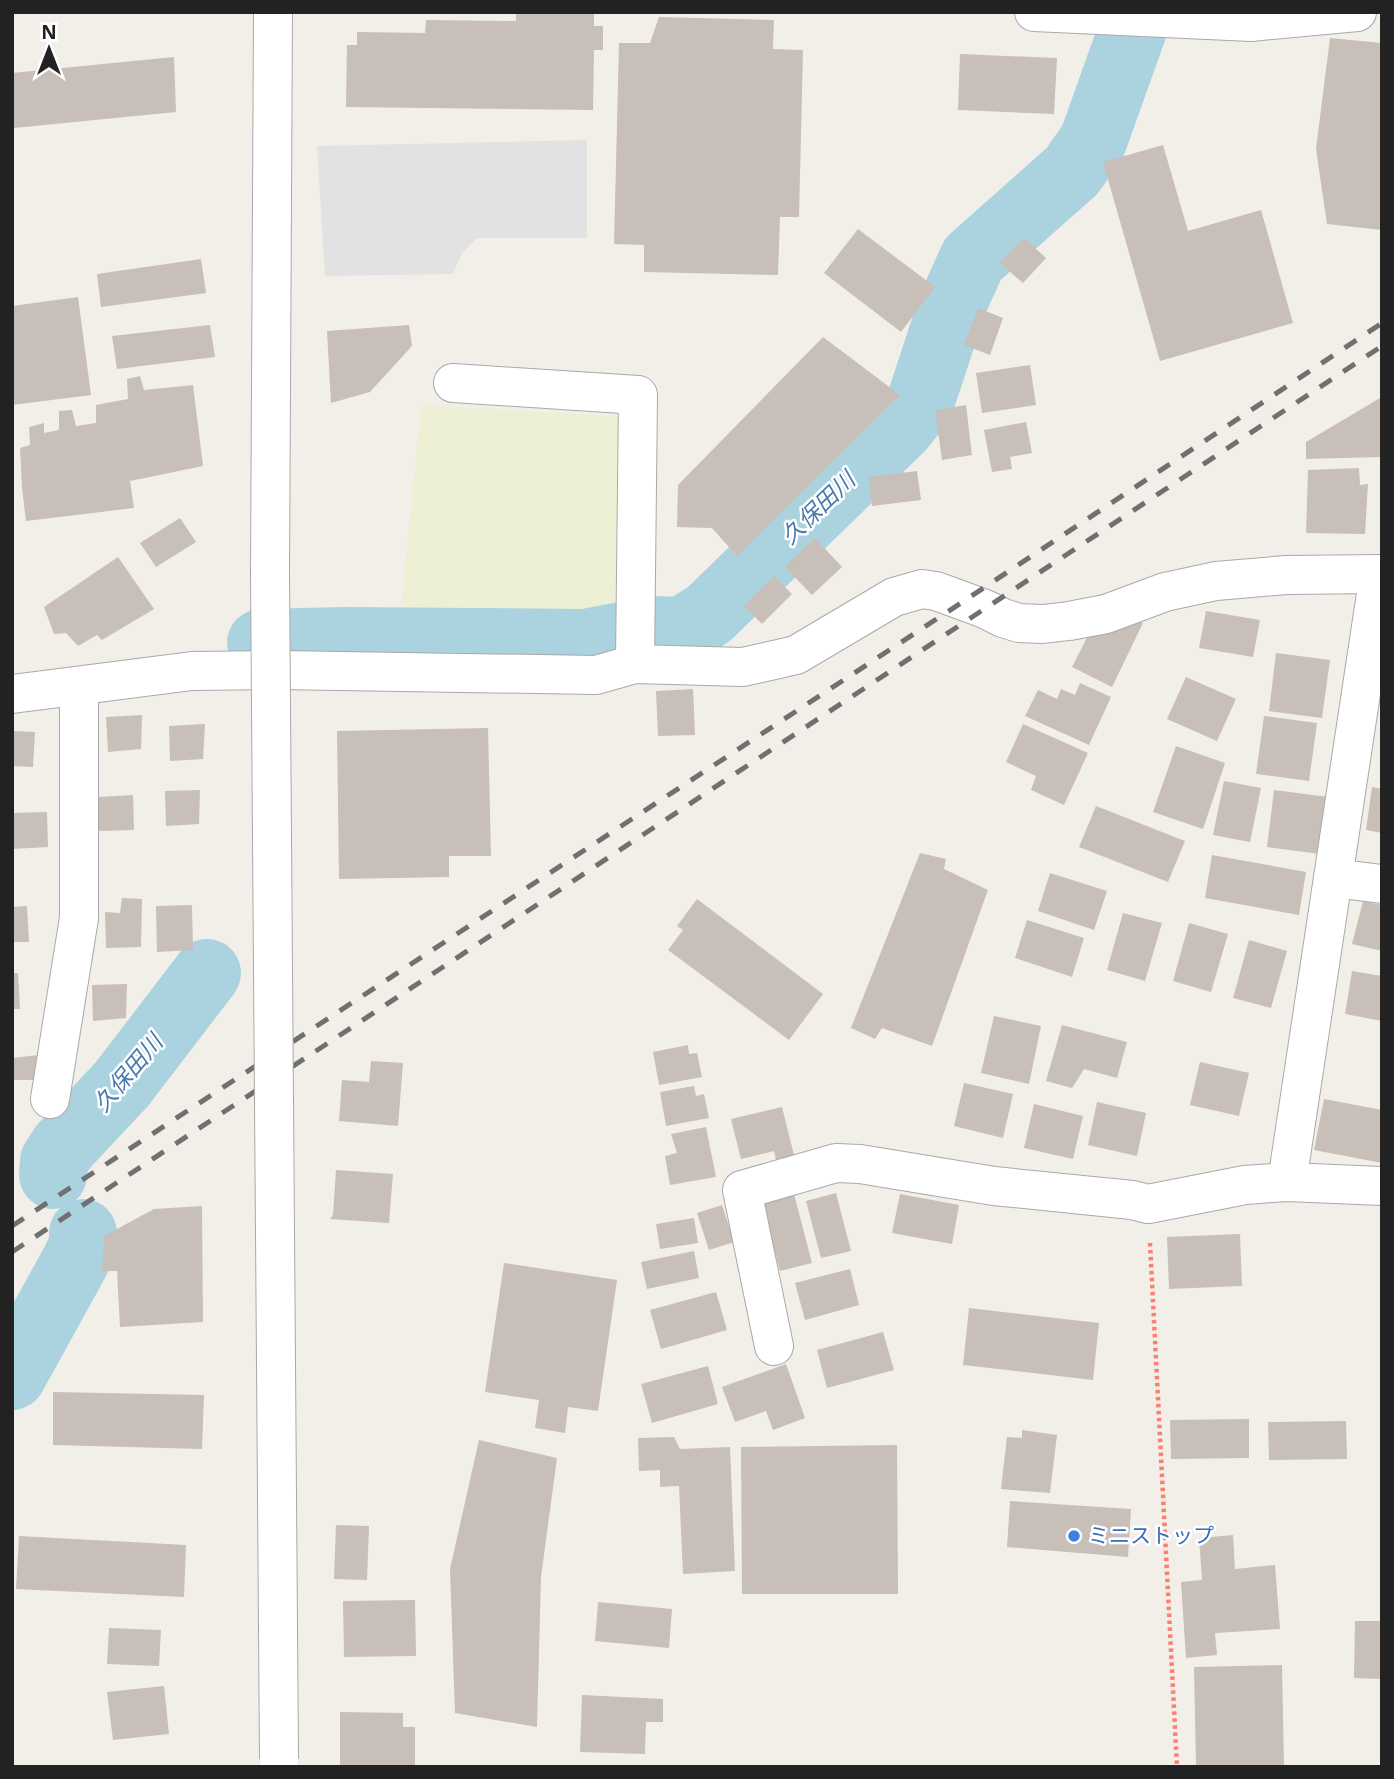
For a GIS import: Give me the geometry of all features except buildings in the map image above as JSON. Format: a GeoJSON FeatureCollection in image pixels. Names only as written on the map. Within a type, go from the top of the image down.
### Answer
{"type":"FeatureCollection","features":[{"type":"Feature","properties":{"kind":"street"},"geometry":{"type":"LineString","coordinates":[[273,12],[270,573],[280,1763]]}},
{"type":"Feature","properties":{"kind":"street"},"geometry":{"type":"LineString","coordinates":[[1034,12],[1251,22],[1357,12]]}},
{"type":"Feature","properties":{"kind":"street"},"geometry":{"type":"LineString","coordinates":[[453,383],[638,395],[635,664]]}},
{"type":"Feature","properties":{"kind":"street"},"geometry":{"type":"LineString","coordinates":[[12,694],[192,671],[596,675],[635,664],[743,667],[796,655],[894,597],[922,589],[936,590],[1011,620],[1043,624],[1106,614],[1166,592],[1216,581],[1286,575],[1380,573],[1287,1182]]}},
{"type":"Feature","properties":{"kind":"street"},"geometry":{"type":"LineString","coordinates":[[50,1099],[79,918],[79,687]]}},
{"type":"Feature","properties":{"kind":"street"},"geometry":{"type":"LineString","coordinates":[[1333,878],[1382,884]]}},
{"type":"Feature","properties":{"kind":"street"},"geometry":{"type":"LineString","coordinates":[[774,1346],[742,1190],[836,1163],[860,1164],[994,1186],[1149,1204],[1245,1185],[1287,1182],[1382,1186]]}},
{"type":"Feature","properties":{"kind":"path"},"geometry":{"type":"LineString","coordinates":[[1149,1204],[1177,1767]]}},
{"type":"Feature","properties":{"kind":"green space"},"geometry":{"type":"Polygon","coordinates":[[[421,405],[621,416],[615,613],[400,620],[421,405]]]}},
{"type":"Feature","properties":{"kind":"shaded area"},"geometry":{"type":"Polygon","coordinates":[[[587,140],[587,238],[477,238],[462,253],[453,274],[325,276],[317,146],[587,140]]]}},
{"type":"Feature","properties":{"kind":"waterway","name":"久保田川"},"geometry":{"type":"LineString","coordinates":[[261,643],[586,643],[653,630],[682,631],[709,614],[900,428],[920,403],[953,303],[973,259],[1072,171],[1093,141],[1139,12]]}},
{"type":"Feature","properties":{"kind":"waterway","name":"久保田川"},"geometry":{"type":"LineString","coordinates":[[53,1175],[54,1161],[63,1147],[122,1084],[207,973]]}},
{"type":"Feature","properties":{"kind":"waterway","name":"久保田川"},"geometry":{"type":"LineString","coordinates":[[12,1376],[75,1262],[83,1245],[83,1233]]}},
{"type":"Feature","properties":{"kind":"railway"},"geometry":{"type":"LineString","coordinates":[[12,1226],[1382,323]]}},
{"type":"Feature","properties":{"kind":"railway"},"geometry":{"type":"LineString","coordinates":[[12,1252],[1382,346]]}},
{"type":"Feature","properties":{"kind":"place","name":"ミニストップ"},"geometry":{"type":"Point","coordinates":[1074,1536]}}]}
